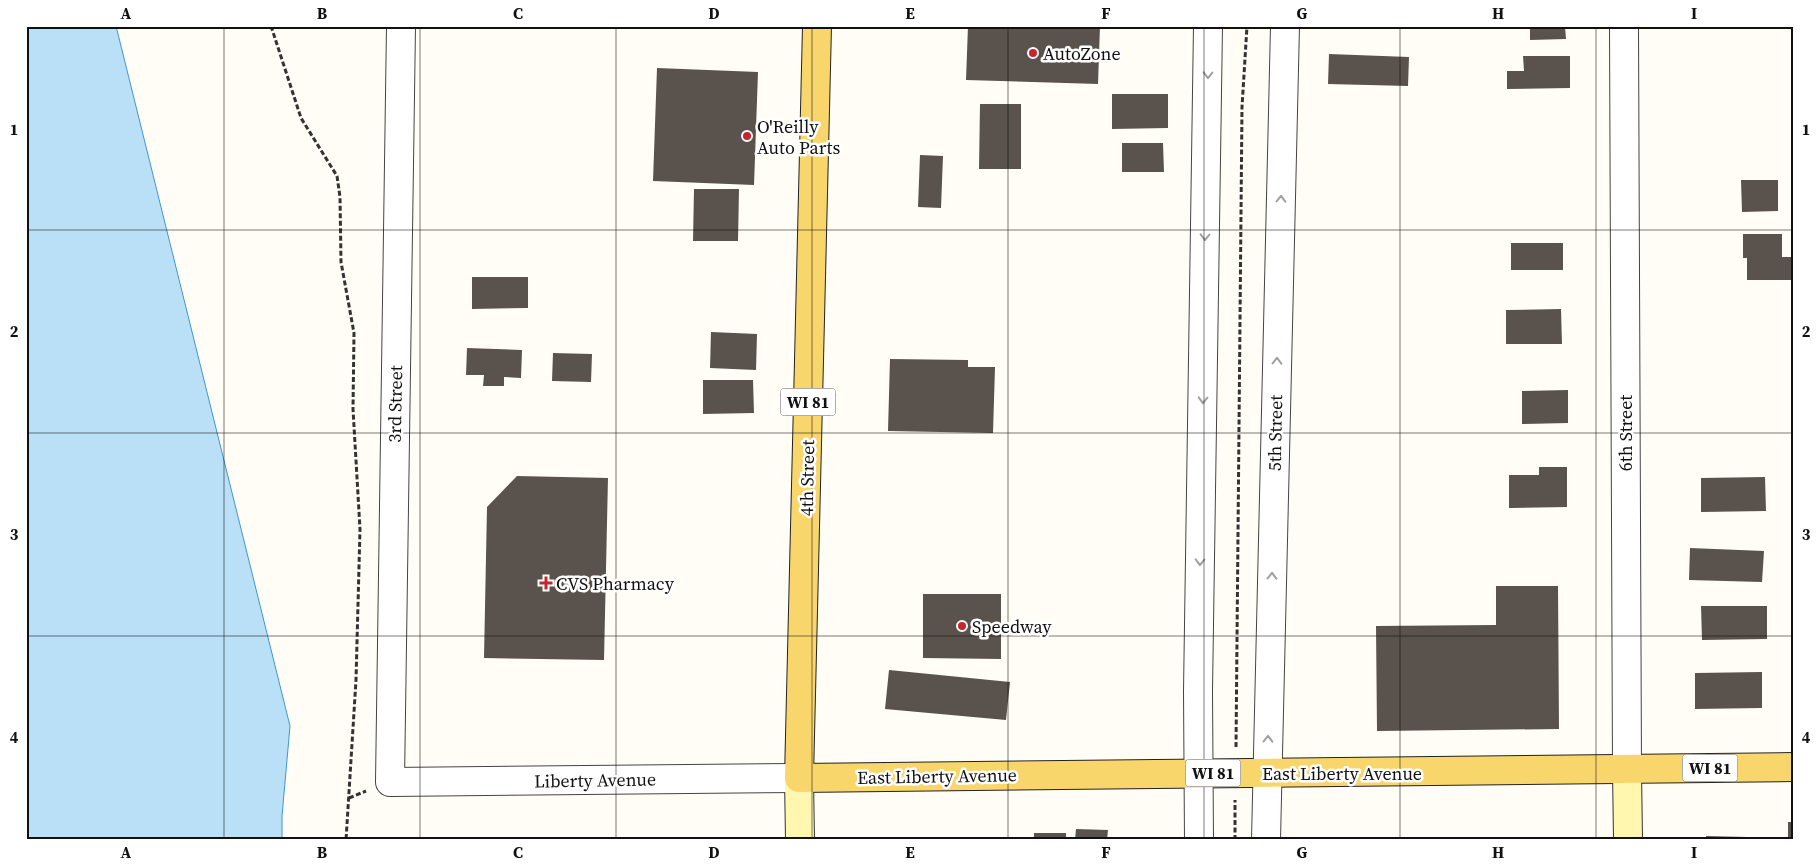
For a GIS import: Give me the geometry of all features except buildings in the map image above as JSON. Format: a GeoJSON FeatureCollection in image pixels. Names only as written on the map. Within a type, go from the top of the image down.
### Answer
{"type":"FeatureCollection","features":[{"type":"Feature","properties":{"kind":"main road","name":"4th Street"},"geometry":{"type":"LineString","coordinates":[[800,778],[817,26]]}},
{"type":"Feature","properties":{"kind":"main road","name":"East Liberty Avenue"},"geometry":{"type":"LineString","coordinates":[[800,778],[1794,767]]}},
{"type":"Feature","properties":{"kind":"street","name":"3rd Street"},"geometry":{"type":"LineString","coordinates":[[390,782],[401,26]]}},
{"type":"Feature","properties":{"kind":"street"},"geometry":{"type":"LineString","coordinates":[[1200,840],[1198,691],[1208,26]]}},
{"type":"Feature","properties":{"kind":"street","name":"5th Street"},"geometry":{"type":"LineString","coordinates":[[1266,840],[1285,26]]}},
{"type":"Feature","properties":{"kind":"street","name":"6th Street"},"geometry":{"type":"LineString","coordinates":[[1624,26],[1628,840]]}},
{"type":"Feature","properties":{"kind":"street","name":"Liberty Avenue"},"geometry":{"type":"LineString","coordinates":[[390,782],[800,778]]}},
{"type":"Feature","properties":{"kind":"street","name":"4th Street"},"geometry":{"type":"LineString","coordinates":[[800,778],[800,840]]}},
{"type":"Feature","properties":{"kind":"path"},"geometry":{"type":"LineString","coordinates":[[271,26],[302,118],[337,176],[340,197],[341,262],[354,333],[353,409],[360,529],[356,680],[346,840]]}},
{"type":"Feature","properties":{"kind":"path"},"geometry":{"type":"LineString","coordinates":[[1234,840],[1242,107],[1247,26]]}},
{"type":"Feature","properties":{"kind":"water"},"geometry":{"type":"Polygon","coordinates":[[[26,26],[116,26],[290,726],[282,816],[282,840],[26,840],[26,26]]]}},
{"type":"Feature","properties":{"kind":"place","name":"AutoZone"},"geometry":{"type":"Point","coordinates":[1033,53]}},
{"type":"Feature","properties":{"kind":"place","name":"O'Reilly Auto Parts"},"geometry":{"type":"Point","coordinates":[747,136]}},
{"type":"Feature","properties":{"kind":"place","name":"CVS Pharmacy"},"geometry":{"type":"Point","coordinates":[546,583]}},
{"type":"Feature","properties":{"kind":"place","name":"Speedway"},"geometry":{"type":"Point","coordinates":[962,626]}}]}
